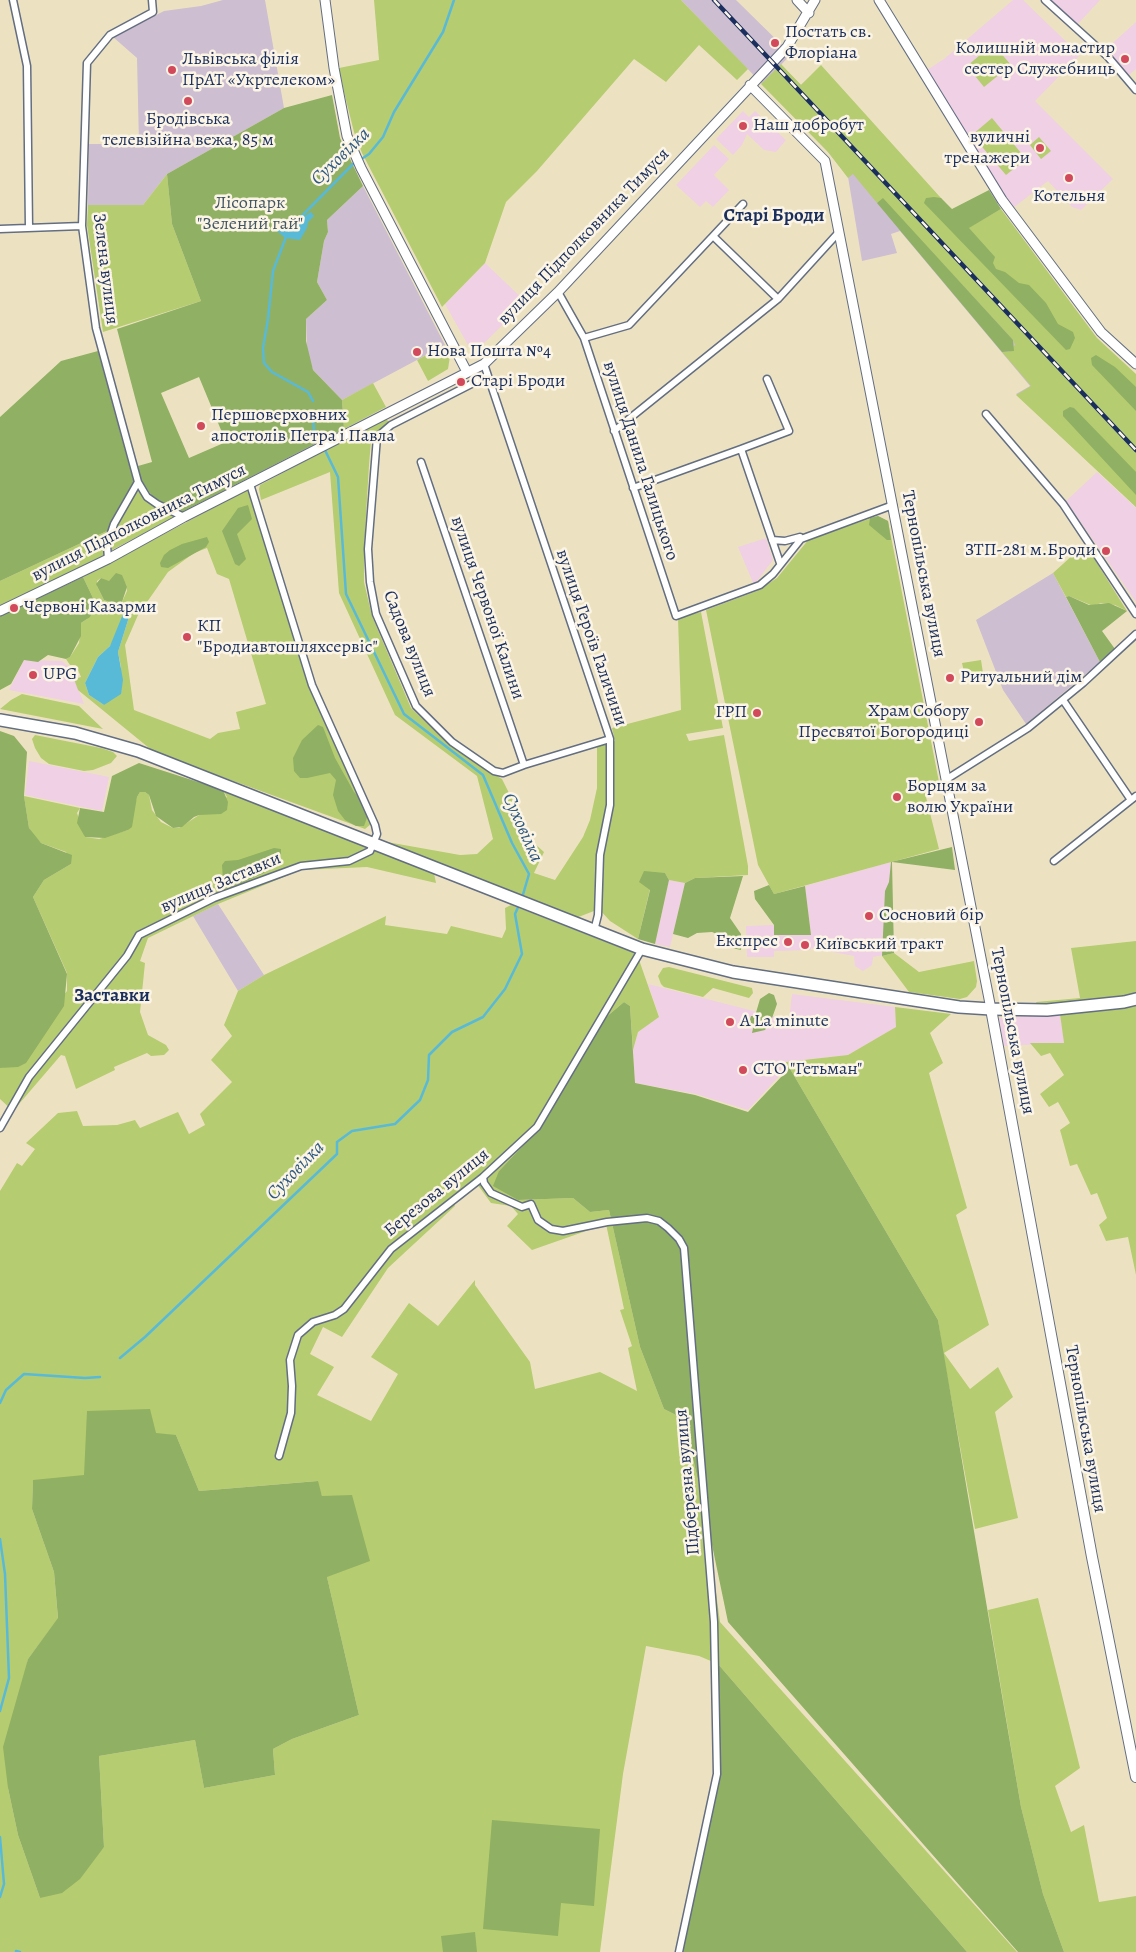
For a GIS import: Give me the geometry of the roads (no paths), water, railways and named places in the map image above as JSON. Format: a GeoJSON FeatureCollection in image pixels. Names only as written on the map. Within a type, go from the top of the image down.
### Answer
{"type":"FeatureCollection","features":[{"type":"Feature","properties":{"kind":"highway"},"geometry":{"type":"LineString","coordinates":[[0,720],[75,733],[115,743],[216,780],[500,894],[642,948],[764,978],[959,1007],[991,1009],[1047,1010],[1124,1002],[1136,999]]}},
{"type":"Feature","properties":{"kind":"main road"},"geometry":{"type":"LineString","coordinates":[[325,0],[336,78],[347,136],[361,168],[467,372]]}},
{"type":"Feature","properties":{"kind":"main road"},"geometry":{"type":"LineString","coordinates":[[797,0],[809,13]]}},
{"type":"Feature","properties":{"kind":"main road","name":"вулиця Підполковника Тимуся"},"geometry":{"type":"LineString","coordinates":[[0,611],[108,559],[184,517],[484,364],[558,292],[790,43],[816,0]]}},
{"type":"Feature","properties":{"kind":"main road"},"geometry":{"type":"LineString","coordinates":[[879,0],[1002,200],[1101,332],[1136,363]]}},
{"type":"Feature","properties":{"kind":"main road","name":"Тернопільська вулиця"},"geometry":{"type":"LineString","coordinates":[[750,85],[824,161],[991,1009],[1092,1556],[1136,1777]]}},
{"type":"Feature","properties":{"kind":"street"},"geometry":{"type":"LineString","coordinates":[[14,0],[27,66],[29,228]]}},
{"type":"Feature","properties":{"kind":"street","name":"Зелена вулиця"},"geometry":{"type":"LineString","coordinates":[[152,0],[153,12],[110,35],[87,63],[82,226],[96,328],[138,482],[152,501],[164,509],[184,517]]}},
{"type":"Feature","properties":{"kind":"street"},"geometry":{"type":"LineString","coordinates":[[1045,0],[1108,57],[1136,90]]}},
{"type":"Feature","properties":{"kind":"street"},"geometry":{"type":"LineString","coordinates":[[584,338],[629,324],[743,204]]}},
{"type":"Feature","properties":{"kind":"street"},"geometry":{"type":"LineString","coordinates":[[0,230],[82,226]]}},
{"type":"Feature","properties":{"kind":"street"},"geometry":{"type":"LineString","coordinates":[[614,431],[778,299],[839,232]]}},
{"type":"Feature","properties":{"kind":"street"},"geometry":{"type":"LineString","coordinates":[[712,236],[778,299]]}},
{"type":"Feature","properties":{"kind":"street","name":"вулиця Данила Галицького"},"geometry":{"type":"LineString","coordinates":[[558,292],[584,338],[676,616],[754,589],[767,580],[780,563]]}},
{"type":"Feature","properties":{"kind":"street","name":"вулиця Героїв Галичини"},"geometry":{"type":"LineString","coordinates":[[484,364],[610,739],[610,805],[600,855],[598,915],[594,930]]}},
{"type":"Feature","properties":{"kind":"street","name":"Садова вулиця"},"geometry":{"type":"LineString","coordinates":[[487,376],[386,428],[377,437],[368,549],[370,582],[376,614],[420,712],[452,742],[494,771],[503,773],[524,764],[610,739]]}},
{"type":"Feature","properties":{"kind":"street"},"geometry":{"type":"LineString","coordinates":[[633,488],[789,431],[767,379]]}},
{"type":"Feature","properties":{"kind":"street"},"geometry":{"type":"LineString","coordinates":[[986,414],[1062,504],[1136,614]]}},
{"type":"Feature","properties":{"kind":"street"},"geometry":{"type":"LineString","coordinates":[[741,449],[780,563]]}},
{"type":"Feature","properties":{"kind":"street","name":"вулиця Червоної Калини"},"geometry":{"type":"LineString","coordinates":[[421,462],[524,764]]}},
{"type":"Feature","properties":{"kind":"street"},"geometry":{"type":"LineString","coordinates":[[108,559],[108,545],[114,524],[138,482]]}},
{"type":"Feature","properties":{"kind":"street"},"geometry":{"type":"LineString","coordinates":[[250,484],[312,685],[375,825],[377,834],[374,843]]}},
{"type":"Feature","properties":{"kind":"street"},"geometry":{"type":"LineString","coordinates":[[772,540],[786,541],[808,535],[893,504]]}},
{"type":"Feature","properties":{"kind":"street"},"geometry":{"type":"LineString","coordinates":[[780,563],[795,544],[808,535]]}},
{"type":"Feature","properties":{"kind":"street"},"geometry":{"type":"LineString","coordinates":[[946,779],[1028,728],[1063,700],[1136,634]]}},
{"type":"Feature","properties":{"kind":"street"},"geometry":{"type":"LineString","coordinates":[[1054,861],[1133,798],[1063,700]]}},
{"type":"Feature","properties":{"kind":"street","name":"вулиця Заставки"},"geometry":{"type":"LineString","coordinates":[[0,1128],[29,1077],[127,956],[139,935],[214,898],[301,866],[349,861],[360,857],[370,851],[374,843]]}},
{"type":"Feature","properties":{"kind":"street","name":"Березова вулиця"},"geometry":{"type":"LineString","coordinates":[[279,1456],[289,1425],[292,1386],[290,1360],[298,1335],[313,1322],[334,1316],[344,1309],[392,1249],[483,1177],[537,1126],[642,948]]}},
{"type":"Feature","properties":{"kind":"street","name":"Підберезна вулиця"},"geometry":{"type":"LineString","coordinates":[[483,1177],[484,1183],[491,1193],[522,1207],[531,1204],[538,1220],[547,1228],[563,1231],[607,1222],[647,1218],[659,1221],[668,1228],[680,1239],[684,1248],[714,1622],[717,1774],[679,1952]]}},
{"type":"Feature","properties":{"kind":"water"},"geometry":{"type":"Polygon","coordinates":[[[311,212],[314,216],[308,222],[307,228],[300,240],[285,238],[277,231],[277,227],[282,220],[295,222],[311,212]]]}},
{"type":"Feature","properties":{"kind":"water"},"geometry":{"type":"Polygon","coordinates":[[[130,605],[132,607],[118,652],[123,680],[121,694],[104,705],[89,695],[85,683],[98,657],[110,646],[123,614],[130,605]]]}},
{"type":"Feature","properties":{"kind":"waterway","name":"Суховілка"},"geometry":{"type":"LineString","coordinates":[[360,160],[369,154],[383,137],[394,112],[443,32],[454,0]]}},
{"type":"Feature","properties":{"kind":"waterway","name":"Суховілка"},"geometry":{"type":"LineString","coordinates":[[294,224],[355,162]]}},
{"type":"Feature","properties":{"kind":"waterway","name":"Суховілка"},"geometry":{"type":"LineString","coordinates":[[286,237],[273,271],[263,348],[264,363],[272,372],[308,392],[313,401]]}},
{"type":"Feature","properties":{"kind":"waterway","name":"Суховілка"},"geometry":{"type":"LineString","coordinates":[[313,415],[314,431],[322,443]]}},
{"type":"Feature","properties":{"kind":"waterway","name":"Суховілка"},"geometry":{"type":"LineString","coordinates":[[324,448],[338,477],[346,594],[404,714],[483,775],[512,843],[529,874],[522,898]]}},
{"type":"Feature","properties":{"kind":"waterway","name":"Суховілка"},"geometry":{"type":"LineString","coordinates":[[120,1358],[145,1337],[337,1154],[337,1142],[352,1131],[395,1124],[420,1100],[428,1080],[429,1055],[452,1032],[483,1017],[505,989],[522,954],[515,914],[519,905]]}},
{"type":"Feature","properties":{"kind":"waterway","name":"Суховілка"},"geometry":{"type":"LineString","coordinates":[[0,1403],[6,1390],[24,1374],[85,1378],[100,1377]]}},
{"type":"Feature","properties":{"kind":"waterway","name":"Суховілка"},"geometry":{"type":"LineString","coordinates":[[0,1539],[5,1574],[9,1678],[0,1711]]}},
{"type":"Feature","properties":{"kind":"waterway","name":"Суховілка"},"geometry":{"type":"LineString","coordinates":[[0,1837],[4,1884],[0,1897]]}},
{"type":"Feature","properties":{"kind":"waterway"},"geometry":{"type":"LineString","coordinates":[[16,1951],[20,1952]]}},
{"type":"Feature","properties":{"kind":"railway"},"geometry":{"type":"LineString","coordinates":[[714,0],[1136,450]]}},
{"type":"Feature","properties":{"kind":"place","name":"Постать св. Флоріана"},"geometry":{"type":"Point","coordinates":[775,43]}},
{"type":"Feature","properties":{"kind":"place","name":"Колишній монастир сестер Служебниць"},"geometry":{"type":"Point","coordinates":[1125,59]}},
{"type":"Feature","properties":{"kind":"place","name":"Львівська філія ПрАТ «Укртелеком»"},"geometry":{"type":"Point","coordinates":[172,70]}},
{"type":"Feature","properties":{"kind":"place","name":"Бродівська телевізійна вежа, 85 м"},"geometry":{"type":"Point","coordinates":[188,101]}},
{"type":"Feature","properties":{"kind":"place","name":"Наш добробут"},"geometry":{"type":"Point","coordinates":[743,126]}},
{"type":"Feature","properties":{"kind":"place","name":"вуличні тренажери"},"geometry":{"type":"Point","coordinates":[1040,148]}},
{"type":"Feature","properties":{"kind":"place","name":"Котельня"},"geometry":{"type":"Point","coordinates":[1069,178]}},
{"type":"Feature","properties":{"kind":"place","name":"Нова Пошта №4"},"geometry":{"type":"Point","coordinates":[417,352]}},
{"type":"Feature","properties":{"kind":"place","name":"Старі Броди"},"geometry":{"type":"Point","coordinates":[461,382]}},
{"type":"Feature","properties":{"kind":"place","name":"Першоверховних апостолів Петра і Павла"},"geometry":{"type":"Point","coordinates":[201,426]}},
{"type":"Feature","properties":{"kind":"place","name":"ЗТП-281 м.Броди"},"geometry":{"type":"Point","coordinates":[1106,551]}},
{"type":"Feature","properties":{"kind":"place","name":"Червоні Казарми"},"geometry":{"type":"Point","coordinates":[14,608]}},
{"type":"Feature","properties":{"kind":"place","name":"КП \"Бродиавтошляхсервіс\""},"geometry":{"type":"Point","coordinates":[187,637]}},
{"type":"Feature","properties":{"kind":"place","name":"UPG"},"geometry":{"type":"Point","coordinates":[33,675]}},
{"type":"Feature","properties":{"kind":"place","name":"Ритуальний дім"},"geometry":{"type":"Point","coordinates":[950,678]}},
{"type":"Feature","properties":{"kind":"place","name":"ГРП"},"geometry":{"type":"Point","coordinates":[757,713]}},
{"type":"Feature","properties":{"kind":"place","name":"Храм Собору Пресвятої Богородиці"},"geometry":{"type":"Point","coordinates":[979,722]}},
{"type":"Feature","properties":{"kind":"place","name":"Борцям за волю України"},"geometry":{"type":"Point","coordinates":[897,797]}},
{"type":"Feature","properties":{"kind":"place","name":"Сосновий бір"},"geometry":{"type":"Point","coordinates":[869,916]}},
{"type":"Feature","properties":{"kind":"place","name":"Експрес"},"geometry":{"type":"Point","coordinates":[788,942]}},
{"type":"Feature","properties":{"kind":"place","name":"Київський тракт"},"geometry":{"type":"Point","coordinates":[805,945]}},
{"type":"Feature","properties":{"kind":"place","name":"A La minute"},"geometry":{"type":"Point","coordinates":[730,1022]}},
{"type":"Feature","properties":{"kind":"place","name":"СТО \"Гетьман\""},"geometry":{"type":"Point","coordinates":[743,1070]}},
{"type":"Feature","properties":{"kind":"district","name":"Старі Броди"},"geometry":{"type":"Point","coordinates":[774,216]}},
{"type":"Feature","properties":{"kind":"district","name":"Заставки"},"geometry":{"type":"Point","coordinates":[112,996]}},
{"type":"Feature","properties":{"kind":"park label","name":"Лісопарк \"Зелений гай\""},"geometry":{"type":"Point","coordinates":[250,214]}}]}
